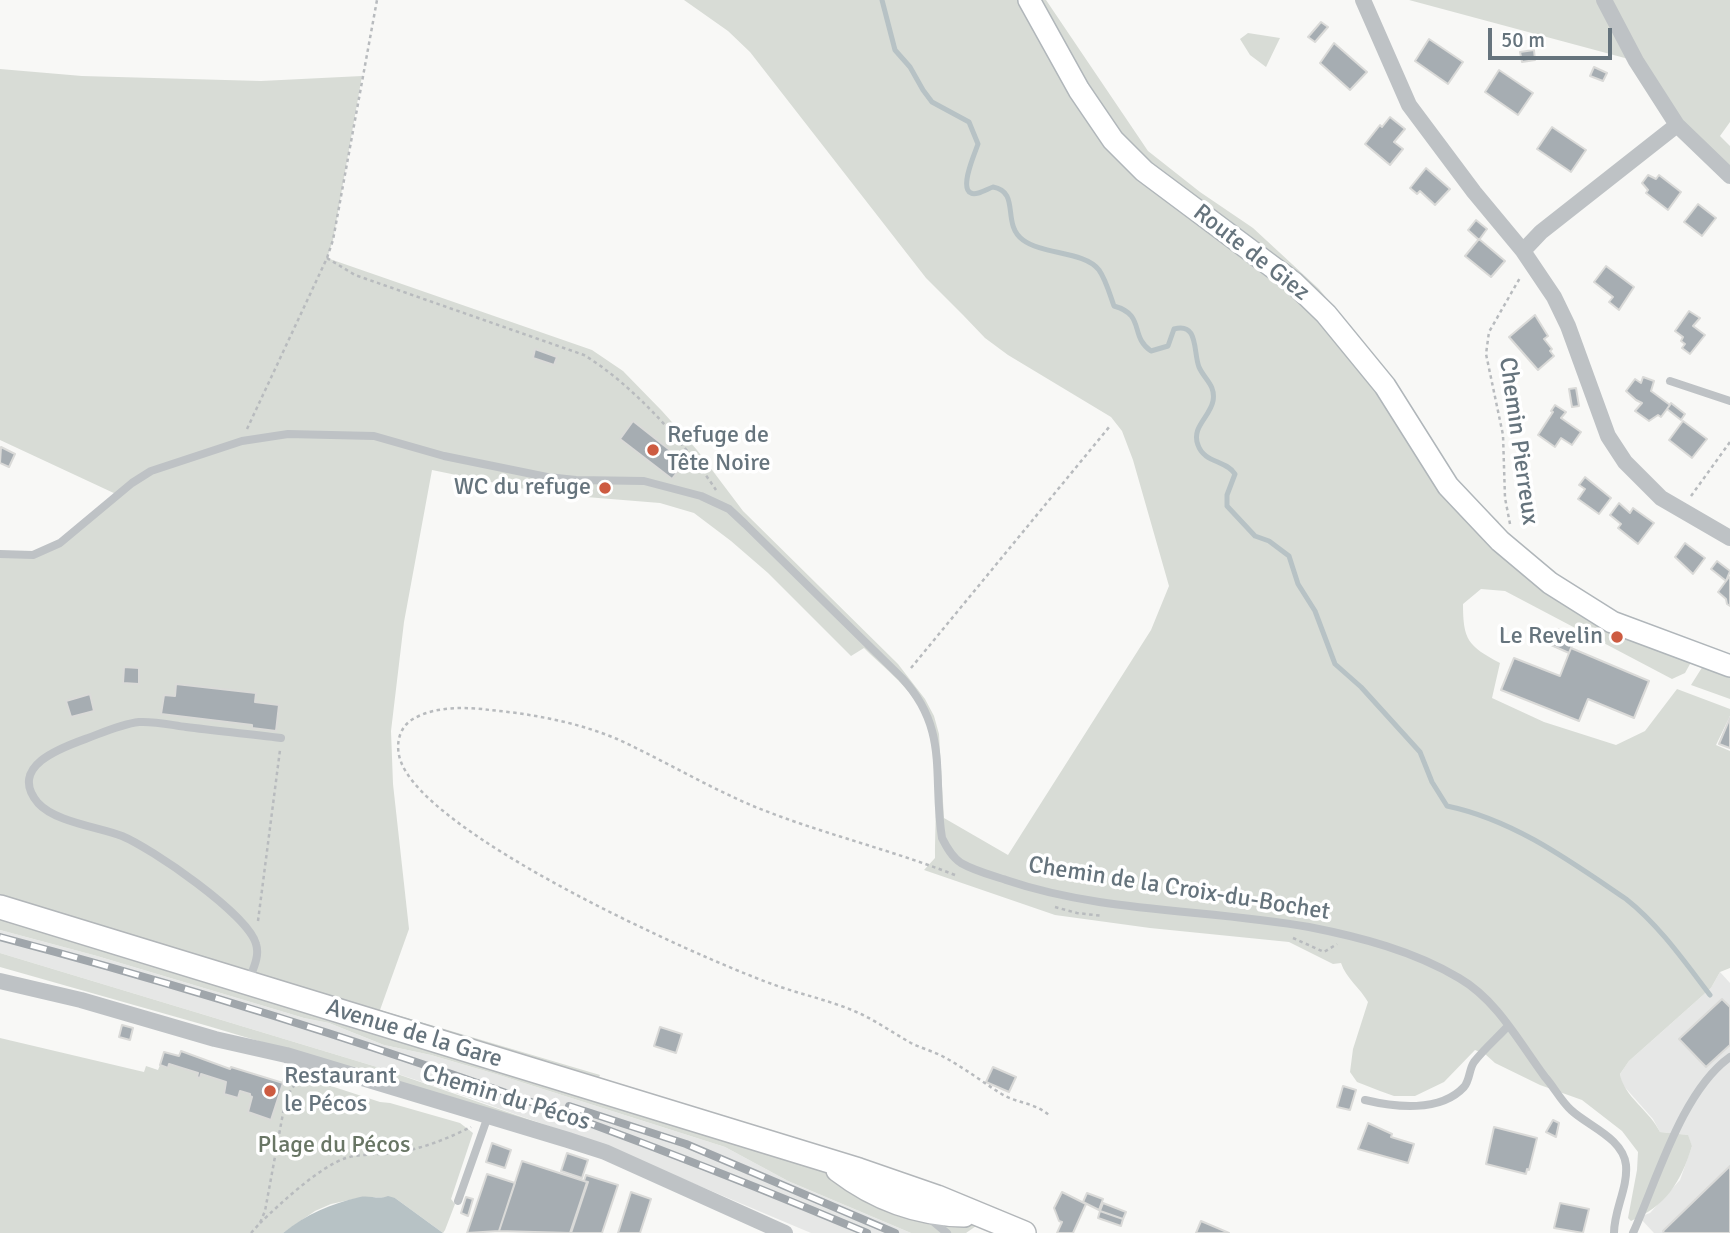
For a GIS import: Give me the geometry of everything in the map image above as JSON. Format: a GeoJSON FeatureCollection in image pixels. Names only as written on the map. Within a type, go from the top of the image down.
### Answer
{"type":"FeatureCollection","features":[{"type":"Feature","properties":{"kind":"main road","name":"Avenue de la Gare"},"geometry":{"type":"LineString","coordinates":[[0,907],[827,1162],[867,1191],[978,1216],[1024,1233]]}},
{"type":"Feature","properties":{"kind":"street","name":"Route de Giez"},"geometry":{"type":"LineString","coordinates":[[1028,0],[1079,90],[1113,140],[1144,171],[1294,283],[1326,314],[1385,386],[1448,486],[1507,547],[1550,583],[1612,622],[1730,666]]}},
{"type":"Feature","properties":{"kind":"street"},"geometry":{"type":"LineString","coordinates":[[1363,0],[1409,105],[1465,181],[1527,256],[1554,298],[1581,356],[1608,436],[1638,477],[1661,498],[1730,538]]}},
{"type":"Feature","properties":{"kind":"street"},"geometry":{"type":"LineString","coordinates":[[1604,0],[1636,61],[1677,125],[1730,176]]}},
{"type":"Feature","properties":{"kind":"street"},"geometry":{"type":"LineString","coordinates":[[1527,256],[1541,232],[1677,125]]}},
{"type":"Feature","properties":{"kind":"street","name":"Chemin du Pécos"},"geometry":{"type":"LineString","coordinates":[[0,981],[81,1000],[215,1039],[313,1063],[487,1120],[605,1152],[785,1233]]}},
{"type":"Feature","properties":{"kind":"lane"},"geometry":{"type":"LineString","coordinates":[[1670,381],[1730,401]]}},
{"type":"Feature","properties":{"kind":"lane","name":"Chemin de la Croix-du-Bochet"},"geometry":{"type":"LineString","coordinates":[[0,554],[33,555],[50,548],[70,536],[132,483],[151,471],[242,441],[288,434],[374,436],[444,456],[547,477],[644,481],[684,491],[729,509],[902,678],[922,703],[933,729],[937,754],[942,838],[948,851],[959,862],[1019,885],[1063,895],[1170,911],[1245,917],[1344,934],[1413,956],[1460,978],[1487,1000],[1571,1110],[1607,1137],[1622,1155],[1626,1176],[1614,1233]]}},
{"type":"Feature","properties":{"kind":"lane"},"geometry":{"type":"LineString","coordinates":[[248,983],[257,955],[253,937],[242,920],[155,854],[129,839],[45,809],[34,796],[31,778],[39,761],[55,751],[140,722],[281,738]]}},
{"type":"Feature","properties":{"kind":"lane"},"geometry":{"type":"LineString","coordinates":[[1364,1100],[1385,1105],[1412,1106],[1448,1098],[1466,1083],[1472,1063],[1508,1026]]}},
{"type":"Feature","properties":{"kind":"lane"},"geometry":{"type":"LineString","coordinates":[[1633,1233],[1684,1114],[1713,1071],[1730,1057]]}},
{"type":"Feature","properties":{"kind":"lane"},"geometry":{"type":"LineString","coordinates":[[458,1201],[487,1120]]}},
{"type":"Feature","properties":{"kind":"lane"},"geometry":{"type":"LineString","coordinates":[[911,1201],[947,1233]]}},
{"type":"Feature","properties":{"kind":"path"},"geometry":{"type":"LineString","coordinates":[[242,441],[333,240],[377,0]]}},
{"type":"Feature","properties":{"kind":"path","name":"Chemin Pierreux"},"geometry":{"type":"LineString","coordinates":[[1507,547],[1515,542],[1505,498],[1503,435],[1486,354],[1489,332],[1527,256]]}},
{"type":"Feature","properties":{"kind":"path"},"geometry":{"type":"LineString","coordinates":[[327,258],[355,275],[584,355],[604,367],[693,454],[729,509]]}},
{"type":"Feature","properties":{"kind":"path"},"geometry":{"type":"LineString","coordinates":[[902,678],[1110,426]]}},
{"type":"Feature","properties":{"kind":"path"},"geometry":{"type":"LineString","coordinates":[[1680,511],[1730,442]]}},
{"type":"Feature","properties":{"kind":"path"},"geometry":{"type":"LineString","coordinates":[[966,879],[754,806],[615,738],[587,728],[533,715],[469,707],[422,715],[410,720],[404,726],[398,741],[398,755],[404,771],[428,798],[469,831],[556,883],[616,915],[702,955],[772,984],[862,1015],[912,1043],[942,1056],[1012,1100],[1034,1105],[1050,1116]]}},
{"type":"Feature","properties":{"kind":"path"},"geometry":{"type":"LineString","coordinates":[[253,937],[257,928],[281,738]]}},
{"type":"Feature","properties":{"kind":"path"},"geometry":{"type":"LineString","coordinates":[[1053,907],[1103,916]]}},
{"type":"Feature","properties":{"kind":"path"},"geometry":{"type":"LineString","coordinates":[[1292,938],[1324,953],[1335,946],[1344,934]]}},
{"type":"Feature","properties":{"kind":"path"},"geometry":{"type":"LineString","coordinates":[[260,1223],[265,1211],[286,1097],[295,1082],[313,1063]]}},
{"type":"Feature","properties":{"kind":"path"},"geometry":{"type":"LineString","coordinates":[[251,1233],[300,1188],[340,1161],[351,1157],[417,1148],[487,1120]]}},
{"type":"Feature","properties":{"kind":"shaded area"},"geometry":{"type":"Polygon","coordinates":[[[0,930],[329,1023],[384,1045],[431,1055],[499,1075],[725,1147],[788,1181],[911,1233],[811,1233],[607,1147],[467,1097],[377,1067],[0,953],[0,930]]]}},
{"type":"Feature","properties":{"kind":"shaded area"},"geometry":{"type":"Polygon","coordinates":[[[1720,972],[1730,983],[1730,1233],[1654,1233],[1639,1217],[1650,1213],[1680,1180],[1692,1146],[1687,1135],[1660,1132],[1653,1119],[1622,1084],[1620,1074],[1629,1061],[1711,988],[1720,972]]]}},
{"type":"Feature","properties":{"kind":"shaded area"},"geometry":{"type":"Polygon","coordinates":[[[360,1197],[395,1198],[443,1233],[283,1233],[319,1210],[360,1197]]]}},
{"type":"Feature","properties":{"kind":"green space"},"geometry":{"type":"Polygon","coordinates":[[[684,0],[1046,0],[1148,151],[1200,192],[1253,228],[1319,289],[1395,381],[1462,488],[1499,522],[1497,548],[1590,612],[1695,655],[1685,673],[1672,679],[1505,591],[1481,589],[1463,604],[1464,626],[1470,641],[1481,652],[1500,663],[1492,698],[1544,722],[1616,745],[1645,731],[1677,689],[1730,709],[1730,716],[1716,745],[1730,751],[1730,968],[1720,972],[1711,988],[1629,1061],[1620,1074],[1627,1090],[1660,1132],[1688,1135],[1692,1146],[1677,1182],[1654,1208],[1631,1221],[1628,1218],[1638,1152],[1622,1131],[1582,1100],[1540,1085],[1495,1063],[1485,1054],[1475,1050],[1444,1082],[1415,1096],[1394,1096],[1357,1082],[1350,1072],[1353,1049],[1368,1002],[1341,963],[1333,964],[1289,942],[1055,915],[924,870],[935,858],[936,799],[934,757],[925,719],[917,703],[899,681],[864,648],[851,656],[768,573],[731,541],[694,513],[660,503],[549,494],[432,470],[404,622],[391,731],[393,784],[409,929],[380,1010],[600,1075],[595,1089],[875,1165],[999,1210],[966,1233],[911,1233],[788,1181],[725,1147],[499,1075],[431,1055],[384,1045],[329,1023],[0,930],[0,554],[20,556],[50,548],[118,495],[0,440],[0,69],[82,76],[261,81],[362,76],[333,240],[327,258],[592,350],[623,371],[697,450],[743,511],[898,664],[925,699],[934,716],[939,734],[944,818],[1008,855],[1151,630],[1169,586],[1133,460],[1122,431],[1111,417],[1008,355],[985,338],[926,278],[750,52],[728,31],[684,0]]]}},
{"type":"Feature","properties":{"kind":"green space"},"geometry":{"type":"Polygon","coordinates":[[[1409,0],[1730,0],[1730,122],[1720,136],[1730,146],[1730,176],[1677,125],[1636,61],[1409,0]]]}},
{"type":"Feature","properties":{"kind":"green space"},"geometry":{"type":"Polygon","coordinates":[[[1248,33],[1280,38],[1266,67],[1250,55],[1240,39],[1248,33]]]}},
{"type":"Feature","properties":{"kind":"green space"},"geometry":{"type":"Polygon","coordinates":[[[1708,658],[1730,666],[1730,699],[1691,685],[1708,658]]]}},
{"type":"Feature","properties":{"kind":"green space"},"geometry":{"type":"Polygon","coordinates":[[[0,953],[377,1067],[571,1134],[0,967],[0,953]]]}},
{"type":"Feature","properties":{"kind":"green space","name":"Plage du Pécos"},"geometry":{"type":"Polygon","coordinates":[[[0,1038],[144,1072],[146,1066],[158,1070],[160,1065],[168,1067],[169,1064],[198,1073],[200,1078],[201,1074],[226,1082],[224,1094],[240,1091],[250,1094],[252,1097],[248,1112],[271,1119],[285,1071],[380,1102],[460,1123],[473,1133],[451,1199],[455,1204],[445,1230],[443,1233],[395,1198],[363,1197],[331,1204],[315,1211],[283,1233],[0,1233],[0,1038]]]}},
{"type":"Feature","properties":{"kind":"building"},"geometry":{"type":"Polygon","coordinates":[[[1321,22],[1328,27],[1315,42],[1308,37],[1321,22]]]}},
{"type":"Feature","properties":{"kind":"building"},"geometry":{"type":"Polygon","coordinates":[[[1429,39],[1463,62],[1448,84],[1415,61],[1429,39]]]}},
{"type":"Feature","properties":{"kind":"building"},"geometry":{"type":"Polygon","coordinates":[[[1334,43],[1367,72],[1350,90],[1320,63],[1334,43]]]}},
{"type":"Feature","properties":{"kind":"building"},"geometry":{"type":"Polygon","coordinates":[[[1534,50],[1535,60],[1522,62],[1520,52],[1534,50]]]}},
{"type":"Feature","properties":{"kind":"building"},"geometry":{"type":"Polygon","coordinates":[[[1594,67],[1607,73],[1603,81],[1590,76],[1594,67]]]}},
{"type":"Feature","properties":{"kind":"building"},"geometry":{"type":"Polygon","coordinates":[[[1499,70],[1533,93],[1518,115],[1485,92],[1499,70]]]}},
{"type":"Feature","properties":{"kind":"building"},"geometry":{"type":"Polygon","coordinates":[[[1390,117],[1405,129],[1394,142],[1403,149],[1390,165],[1365,144],[1390,117]]]}},
{"type":"Feature","properties":{"kind":"building"},"geometry":{"type":"Polygon","coordinates":[[[1552,127],[1586,150],[1571,172],[1537,149],[1552,127]]]}},
{"type":"Feature","properties":{"kind":"building"},"geometry":{"type":"Polygon","coordinates":[[[1426,168],[1450,189],[1435,205],[1420,191],[1417,194],[1410,188],[1426,168]]]}},
{"type":"Feature","properties":{"kind":"building"},"geometry":{"type":"Polygon","coordinates":[[[1648,175],[1656,179],[1659,175],[1681,192],[1668,210],[1646,193],[1648,190],[1642,183],[1648,175]]]}},
{"type":"Feature","properties":{"kind":"building"},"geometry":{"type":"Polygon","coordinates":[[[1698,204],[1716,218],[1702,236],[1684,222],[1698,204]]]}},
{"type":"Feature","properties":{"kind":"building"},"geometry":{"type":"Polygon","coordinates":[[[1476,220],[1487,229],[1479,240],[1468,230],[1476,220]]]}},
{"type":"Feature","properties":{"kind":"building"},"geometry":{"type":"Polygon","coordinates":[[[1479,239],[1505,261],[1491,277],[1465,256],[1479,239]]]}},
{"type":"Feature","properties":{"kind":"building"},"geometry":{"type":"Polygon","coordinates":[[[1606,266],[1634,287],[1619,310],[1609,302],[1613,297],[1594,282],[1606,266]]]}},
{"type":"Feature","properties":{"kind":"building"},"geometry":{"type":"Polygon","coordinates":[[[1689,311],[1700,318],[1693,326],[1705,335],[1690,354],[1682,348],[1685,344],[1681,341],[1683,337],[1675,331],[1689,311]]]}},
{"type":"Feature","properties":{"kind":"building"},"geometry":{"type":"Polygon","coordinates":[[[1535,315],[1548,336],[1544,339],[1554,356],[1538,370],[1509,337],[1535,315]]]}},
{"type":"Feature","properties":{"kind":"building"},"geometry":{"type":"Polygon","coordinates":[[[535,349],[557,357],[554,365],[533,358],[535,349]]]}},
{"type":"Feature","properties":{"kind":"building"},"geometry":{"type":"Polygon","coordinates":[[[1643,377],[1654,381],[1651,391],[1670,405],[1661,417],[1658,415],[1649,421],[1635,411],[1642,403],[1626,391],[1635,379],[1641,383],[1643,377]]]}},
{"type":"Feature","properties":{"kind":"building"},"geometry":{"type":"Polygon","coordinates":[[[1576,388],[1579,406],[1572,407],[1569,389],[1576,388]]]}},
{"type":"Feature","properties":{"kind":"building"},"geometry":{"type":"Polygon","coordinates":[[[1671,403],[1685,414],[1681,420],[1667,409],[1671,403]]]}},
{"type":"Feature","properties":{"kind":"building"},"geometry":{"type":"Polygon","coordinates":[[[1555,405],[1566,412],[1561,418],[1581,432],[1572,445],[1561,438],[1555,447],[1538,435],[1555,405]]]}},
{"type":"Feature","properties":{"kind":"building","name":"Refuge de Tête Noire"},"geometry":{"type":"Polygon","coordinates":[[[633,421],[685,462],[672,479],[620,439],[633,421]]]}},
{"type":"Feature","properties":{"kind":"building"},"geometry":{"type":"Polygon","coordinates":[[[1683,421],[1707,439],[1692,458],[1669,440],[1683,421]]]}},
{"type":"Feature","properties":{"kind":"building"},"geometry":{"type":"Polygon","coordinates":[[[1,447],[15,454],[9,467],[0,463],[1,447]]]}},
{"type":"Feature","properties":{"kind":"building"},"geometry":{"type":"Polygon","coordinates":[[[1585,477],[1611,498],[1599,514],[1578,499],[1585,489],[1579,485],[1585,477]]]}},
{"type":"Feature","properties":{"kind":"building"},"geometry":{"type":"Polygon","coordinates":[[[1619,503],[1630,513],[1633,508],[1654,523],[1638,544],[1618,528],[1621,524],[1610,515],[1619,503]]]}},
{"type":"Feature","properties":{"kind":"building"},"geometry":{"type":"Polygon","coordinates":[[[1685,543],[1705,558],[1693,574],[1675,557],[1685,543]]]}},
{"type":"Feature","properties":{"kind":"building"},"geometry":{"type":"Polygon","coordinates":[[[1717,561],[1730,571],[1726,581],[1711,569],[1717,561]]]}},
{"type":"Feature","properties":{"kind":"building"},"geometry":{"type":"Polygon","coordinates":[[[1730,578],[1730,606],[1718,592],[1730,578]]]}},
{"type":"Feature","properties":{"kind":"building"},"geometry":{"type":"Polygon","coordinates":[[[1557,629],[1576,636],[1569,653],[1551,645],[1557,629]]]}},
{"type":"Feature","properties":{"kind":"building"},"geometry":{"type":"Polygon","coordinates":[[[1571,648],[1649,681],[1634,718],[1588,699],[1579,721],[1501,690],[1514,658],[1560,676],[1571,648]]]}},
{"type":"Feature","properties":{"kind":"building"},"geometry":{"type":"Polygon","coordinates":[[[124,667],[139,668],[139,684],[123,683],[124,667]]]}},
{"type":"Feature","properties":{"kind":"building"},"geometry":{"type":"Polygon","coordinates":[[[176,684],[256,693],[255,702],[279,705],[276,731],[252,728],[252,725],[161,714],[164,695],[175,696],[176,684]]]}},
{"type":"Feature","properties":{"kind":"building"},"geometry":{"type":"Polygon","coordinates":[[[90,694],[94,711],[71,717],[66,701],[90,694]]]}},
{"type":"Feature","properties":{"kind":"building"},"geometry":{"type":"Polygon","coordinates":[[[1730,718],[1730,748],[1719,744],[1730,718]]]}},
{"type":"Feature","properties":{"kind":"building"},"geometry":{"type":"Polygon","coordinates":[[[1722,999],[1730,1007],[1730,1045],[1706,1067],[1679,1039],[1722,999]]]}},
{"type":"Feature","properties":{"kind":"building"},"geometry":{"type":"Polygon","coordinates":[[[122,1025],[133,1028],[130,1040],[119,1037],[122,1025]]]}},
{"type":"Feature","properties":{"kind":"building"},"geometry":{"type":"Polygon","coordinates":[[[660,1027],[682,1034],[676,1053],[654,1046],[660,1027]]]}},
{"type":"Feature","properties":{"kind":"building"},"geometry":{"type":"Polygon","coordinates":[[[181,1051],[230,1069],[231,1067],[283,1083],[271,1120],[248,1112],[252,1097],[250,1094],[240,1091],[238,1098],[224,1094],[226,1082],[201,1074],[200,1078],[197,1077],[198,1073],[169,1064],[168,1068],[160,1065],[164,1052],[179,1056],[181,1051]]]}},
{"type":"Feature","properties":{"kind":"building"},"geometry":{"type":"Polygon","coordinates":[[[993,1067],[1016,1077],[1009,1092],[986,1082],[993,1067]]]}},
{"type":"Feature","properties":{"kind":"building"},"geometry":{"type":"Polygon","coordinates":[[[1343,1086],[1356,1090],[1350,1110],[1337,1107],[1343,1086]]]}},
{"type":"Feature","properties":{"kind":"building"},"geometry":{"type":"Polygon","coordinates":[[[1553,1120],[1559,1123],[1556,1137],[1546,1132],[1553,1120]]]}},
{"type":"Feature","properties":{"kind":"building"},"geometry":{"type":"Polygon","coordinates":[[[1368,1123],[1392,1134],[1391,1137],[1414,1144],[1408,1163],[1358,1149],[1368,1123]]]}},
{"type":"Feature","properties":{"kind":"building"},"geometry":{"type":"Polygon","coordinates":[[[1494,1127],[1537,1138],[1526,1174],[1486,1164],[1494,1127]]]}},
{"type":"Feature","properties":{"kind":"building"},"geometry":{"type":"Polygon","coordinates":[[[492,1143],[511,1150],[505,1168],[486,1162],[492,1143]]]}},
{"type":"Feature","properties":{"kind":"building"},"geometry":{"type":"Polygon","coordinates":[[[567,1153],[588,1160],[582,1178],[561,1171],[567,1153]]]}},
{"type":"Feature","properties":{"kind":"building"},"geometry":{"type":"Polygon","coordinates":[[[522,1161],[587,1182],[570,1233],[499,1231],[522,1161]]]}},
{"type":"Feature","properties":{"kind":"building"},"geometry":{"type":"Polygon","coordinates":[[[1730,1166],[1730,1233],[1664,1233],[1663,1231],[1730,1166]]]}},
{"type":"Feature","properties":{"kind":"building"},"geometry":{"type":"Polygon","coordinates":[[[487,1174],[515,1183],[499,1231],[467,1233],[487,1174]]]}},
{"type":"Feature","properties":{"kind":"building"},"geometry":{"type":"Polygon","coordinates":[[[586,1175],[618,1185],[602,1233],[571,1233],[588,1182],[584,1181],[586,1175]]]}},
{"type":"Feature","properties":{"kind":"building"},"geometry":{"type":"Polygon","coordinates":[[[631,1192],[651,1199],[640,1233],[618,1233],[631,1192]]]}},
{"type":"Feature","properties":{"kind":"building"},"geometry":{"type":"Polygon","coordinates":[[[1062,1192],[1086,1204],[1073,1233],[1057,1233],[1062,1222],[1059,1221],[1054,1208],[1062,1192]]]}},
{"type":"Feature","properties":{"kind":"building"},"geometry":{"type":"Polygon","coordinates":[[[1087,1193],[1103,1199],[1099,1210],[1083,1202],[1087,1193]]]}},
{"type":"Feature","properties":{"kind":"building"},"geometry":{"type":"Polygon","coordinates":[[[466,1197],[473,1199],[468,1216],[461,1213],[466,1197]]]}},
{"type":"Feature","properties":{"kind":"building"},"geometry":{"type":"Polygon","coordinates":[[[1103,1203],[1126,1212],[1123,1219],[1100,1211],[1103,1203]]]}},
{"type":"Feature","properties":{"kind":"building"},"geometry":{"type":"Polygon","coordinates":[[[1560,1203],[1589,1209],[1583,1233],[1554,1228],[1560,1203]]]}},
{"type":"Feature","properties":{"kind":"building"},"geometry":{"type":"Polygon","coordinates":[[[1100,1211],[1123,1219],[1121,1226],[1098,1218],[1100,1211]]]}},
{"type":"Feature","properties":{"kind":"building"},"geometry":{"type":"Polygon","coordinates":[[[1201,1221],[1229,1233],[1196,1233],[1201,1221]]]}},
{"type":"Feature","properties":{"kind":"waterway"},"geometry":{"type":"LineString","coordinates":[[882,0],[895,50],[910,67],[923,90],[932,102],[969,122],[978,144],[967,178],[968,190],[973,194],[993,187],[1001,190],[1009,202],[1013,226],[1023,240],[1031,245],[1084,259],[1099,270],[1114,306],[1130,315],[1140,339],[1151,351],[1168,346],[1174,329],[1182,328],[1191,334],[1199,367],[1211,386],[1213,395],[1211,407],[1197,433],[1198,445],[1205,455],[1235,474],[1227,495],[1227,506],[1255,536],[1269,541],[1289,556],[1298,584],[1315,611],[1335,664],[1361,687],[1420,752],[1432,782],[1447,806],[1472,812],[1518,832],[1626,899],[1660,932],[1710,995]]}},
{"type":"Feature","properties":{"kind":"railway"},"geometry":{"type":"LineString","coordinates":[[0,937],[220,999],[439,1070],[654,1148],[867,1233]]}},
{"type":"Feature","properties":{"kind":"railway"},"geometry":{"type":"LineString","coordinates":[[569,1106],[686,1144],[895,1233]]}},
{"type":"Feature","properties":{"kind":"place","name":"Refuge de Tête Noire"},"geometry":{"type":"Point","coordinates":[653,450]}},
{"type":"Feature","properties":{"kind":"place","name":"WC du refuge"},"geometry":{"type":"Point","coordinates":[605,488]}},
{"type":"Feature","properties":{"kind":"place","name":"Le Revelin"},"geometry":{"type":"Point","coordinates":[1617,637]}},
{"type":"Feature","properties":{"kind":"place","name":"Restaurant le Pécos"},"geometry":{"type":"Point","coordinates":[270,1091]}}]}
